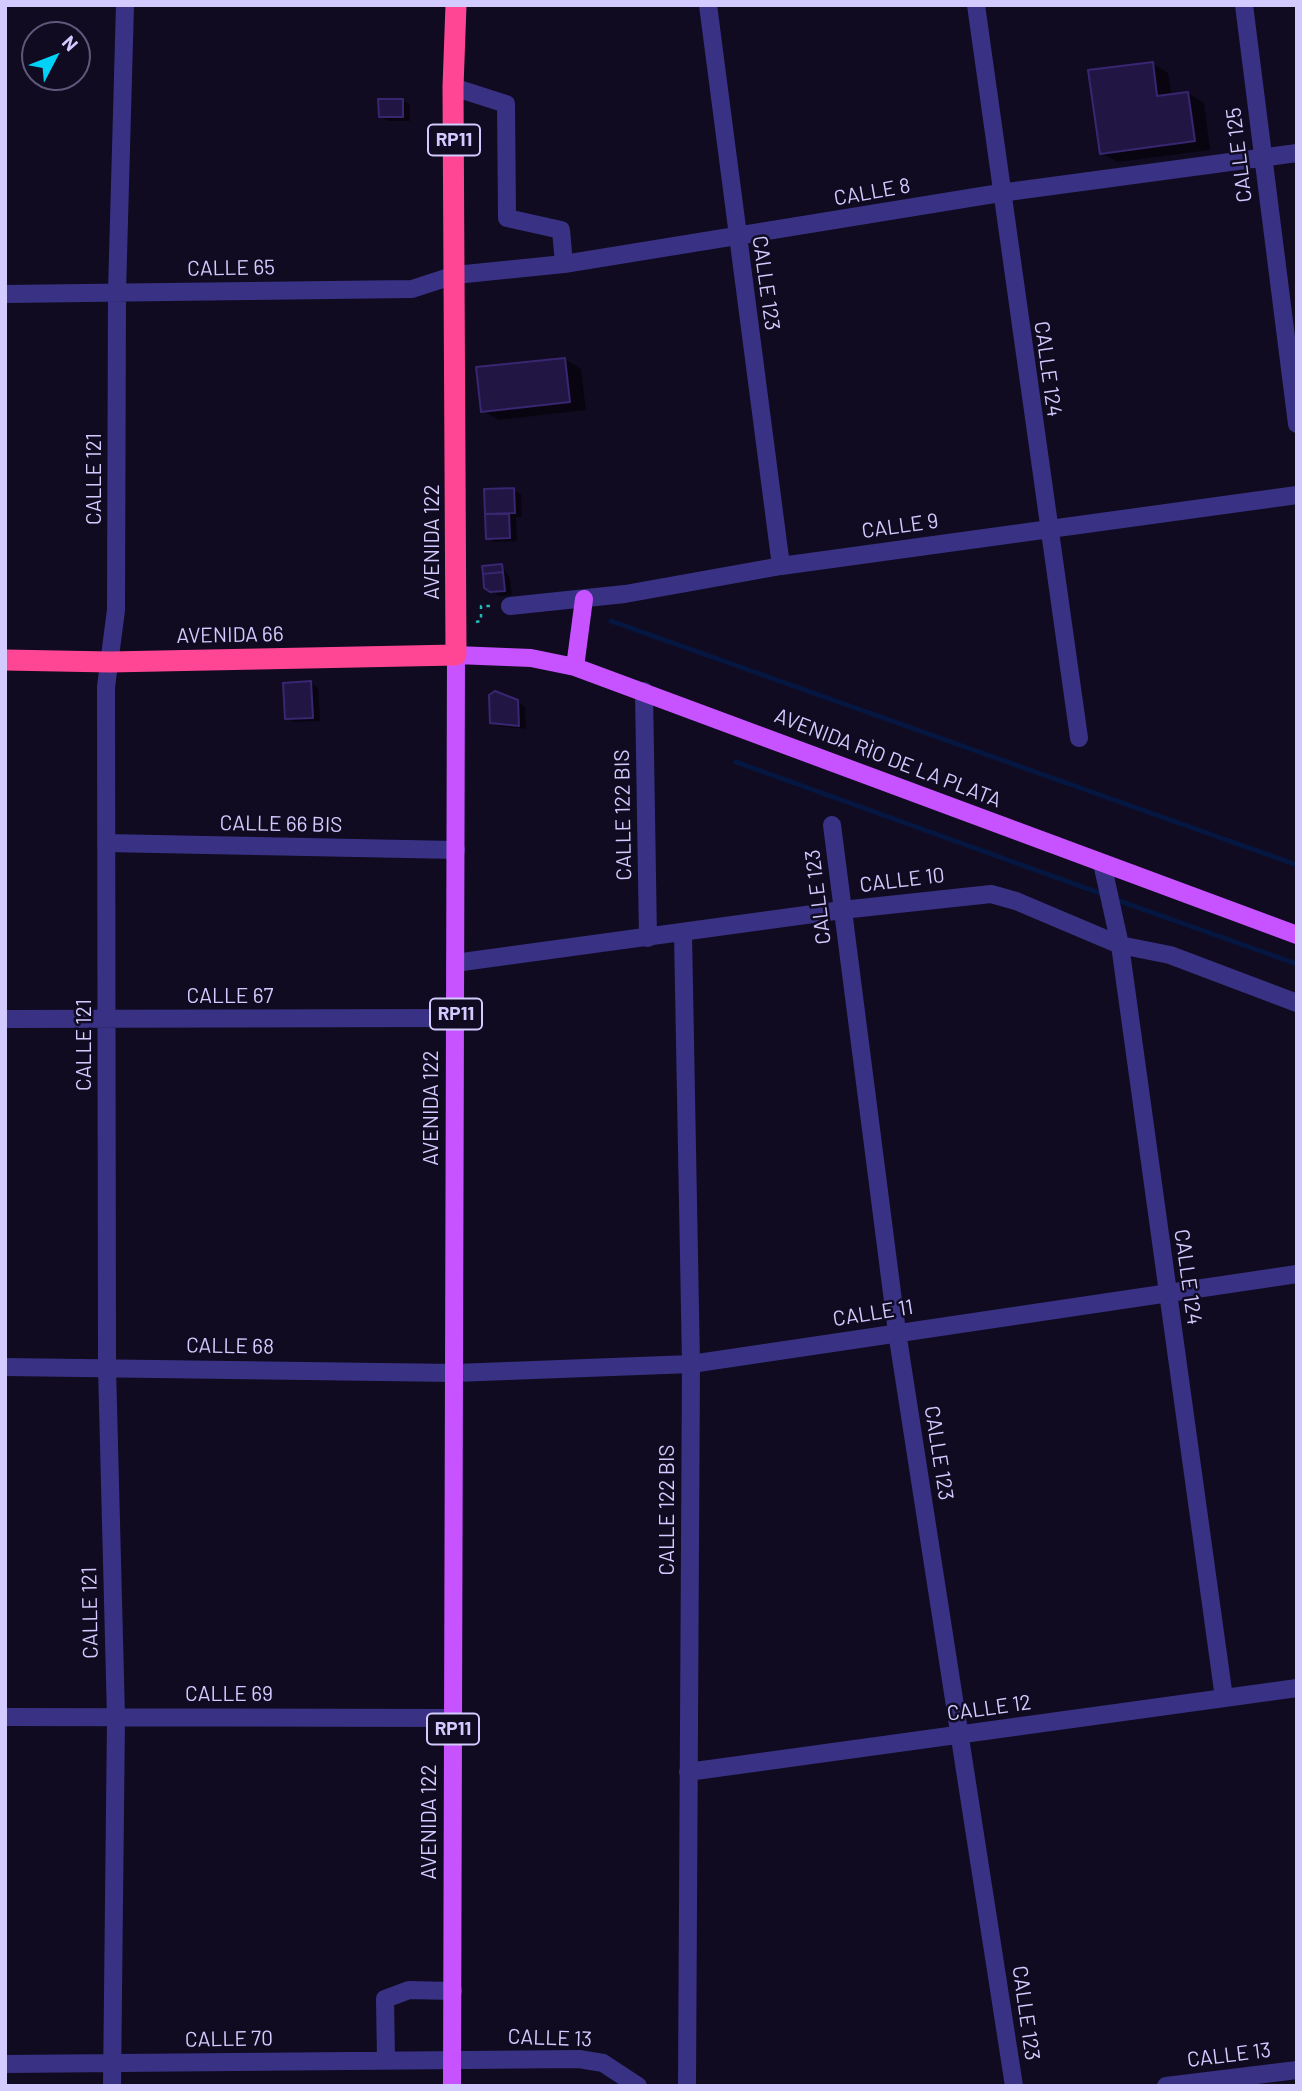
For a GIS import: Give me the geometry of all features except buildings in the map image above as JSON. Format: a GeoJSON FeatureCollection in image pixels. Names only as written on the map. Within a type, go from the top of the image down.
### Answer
{"type":"FeatureCollection","features":[{"type":"Feature","properties":{"kind":"highway","name":"AVENIDA 122"},"geometry":{"type":"LineString","coordinates":[[456,5],[453,87],[456,655]]}},
{"type":"Feature","properties":{"kind":"highway","name":"AVENIDA 66"},"geometry":{"type":"LineString","coordinates":[[5,660],[110,662],[456,655]]}},
{"type":"Feature","properties":{"kind":"main road"},"geometry":{"type":"LineString","coordinates":[[575,667],[584,599]]}},
{"type":"Feature","properties":{"kind":"main road","name":"AVENIDA RÌO DE LA PLATA"},"geometry":{"type":"LineString","coordinates":[[456,655],[531,658],[575,667],[1297,935]]}},
{"type":"Feature","properties":{"kind":"main road","name":"AVENIDA 122"},"geometry":{"type":"LineString","coordinates":[[452,2086],[456,655]]}},
{"type":"Feature","properties":{"kind":"street","name":"CALLE 121"},"geometry":{"type":"LineString","coordinates":[[112,2086],[116,1717],[107,1367],[106,687],[116,610],[117,292],[125,5]]}},
{"type":"Feature","properties":{"kind":"street","name":"CALLE 123"},"geometry":{"type":"LineString","coordinates":[[708,5],[736,237],[781,566]]}},
{"type":"Feature","properties":{"kind":"street","name":"CALLE 124"},"geometry":{"type":"LineString","coordinates":[[976,5],[1000,193],[1079,738]]}},
{"type":"Feature","properties":{"kind":"street","name":"CALLE 125"},"geometry":{"type":"LineString","coordinates":[[1244,5],[1261,158],[1297,424]]}},
{"type":"Feature","properties":{"kind":"street"},"geometry":{"type":"LineString","coordinates":[[453,87],[506,104],[507,218],[561,230],[564,264]]}},
{"type":"Feature","properties":{"kind":"street","name":"CALLE 8"},"geometry":{"type":"LineString","coordinates":[[455,275],[564,264],[1000,193],[1297,153]]}},
{"type":"Feature","properties":{"kind":"street","name":"CALLE 65"},"geometry":{"type":"LineString","coordinates":[[5,294],[412,289],[455,275]]}},
{"type":"Feature","properties":{"kind":"street","name":"CALLE 9"},"geometry":{"type":"LineString","coordinates":[[510,606],[584,599],[781,566],[1297,495]]}},
{"type":"Feature","properties":{"kind":"street","name":"CALLE 122 BIS"},"geometry":{"type":"LineString","coordinates":[[644,691],[648,938]]}},
{"type":"Feature","properties":{"kind":"street","name":"CALLE 123"},"geometry":{"type":"LineString","coordinates":[[832,825],[897,1332],[962,1734],[1014,2086]]}},
{"type":"Feature","properties":{"kind":"street","name":"CALLE 66 BIS"},"geometry":{"type":"LineString","coordinates":[[106,843],[456,850]]}},
{"type":"Feature","properties":{"kind":"street","name":"CALLE 124"},"geometry":{"type":"LineString","coordinates":[[1102,863],[1120,945],[1224,1698]]}},
{"type":"Feature","properties":{"kind":"street","name":"CALLE 10"},"geometry":{"type":"LineString","coordinates":[[455,963],[683,934],[842,910],[991,894],[1016,901],[1120,945],[1170,955],[1297,1003]]}},
{"type":"Feature","properties":{"kind":"street","name":"CALLE 122 BIS"},"geometry":{"type":"LineString","coordinates":[[683,934],[691,1364],[687,2086]]}},
{"type":"Feature","properties":{"kind":"street","name":"CALLE 67"},"geometry":{"type":"LineString","coordinates":[[5,1019],[456,1018]]}},
{"type":"Feature","properties":{"kind":"street","name":"CALLE 11"},"geometry":{"type":"LineString","coordinates":[[454,1373],[691,1364],[1297,1274]]}},
{"type":"Feature","properties":{"kind":"street","name":"CALLE 68"},"geometry":{"type":"LineString","coordinates":[[5,1367],[454,1373]]}},
{"type":"Feature","properties":{"kind":"street","name":"CALLE 12"},"geometry":{"type":"LineString","coordinates":[[688,1772],[1297,1688]]}},
{"type":"Feature","properties":{"kind":"street","name":"CALLE 69"},"geometry":{"type":"LineString","coordinates":[[5,1717],[453,1718]]}},
{"type":"Feature","properties":{"kind":"street"},"geometry":{"type":"LineString","coordinates":[[386,2059],[385,1999],[409,1990],[453,1991]]}},
{"type":"Feature","properties":{"kind":"street","name":"CALLE 70"},"geometry":{"type":"LineString","coordinates":[[5,2064],[453,2058]]}},
{"type":"Feature","properties":{"kind":"street","name":"CALLE 13"},"geometry":{"type":"LineString","coordinates":[[453,2058],[579,2059],[603,2063],[638,2086]]}},
{"type":"Feature","properties":{"kind":"street","name":"CALLE 13"},"geometry":{"type":"LineString","coordinates":[[1166,2086],[1232,2082],[1297,2070]]}},
{"type":"Feature","properties":{"kind":"path"},"geometry":{"type":"LineString","coordinates":[[457,624],[481,621],[481,606],[510,606]]}},
{"type":"Feature","properties":{"kind":"waterway"},"geometry":{"type":"LineString","coordinates":[[611,621],[1297,865]]}},
{"type":"Feature","properties":{"kind":"waterway"},"geometry":{"type":"LineString","coordinates":[[736,762],[1105,895]]}},
{"type":"Feature","properties":{"kind":"waterway"},"geometry":{"type":"LineString","coordinates":[[1114,899],[1297,964]]}}]}
